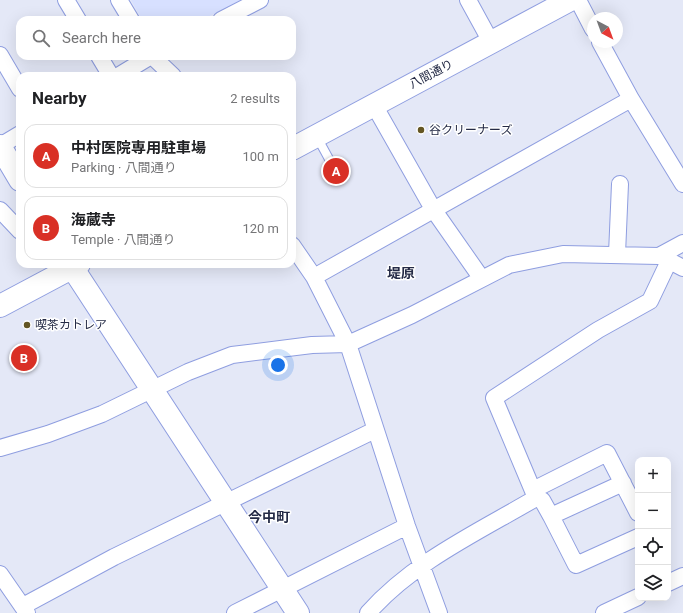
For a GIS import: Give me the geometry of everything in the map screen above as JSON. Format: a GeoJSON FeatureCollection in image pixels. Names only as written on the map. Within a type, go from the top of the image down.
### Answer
{"type":"FeatureCollection","features":[{"type":"Feature","properties":{"kind":"street"},"geometry":{"type":"LineString","coordinates":[[66,0],[76,16]]}},
{"type":"Feature","properties":{"kind":"street"},"geometry":{"type":"LineString","coordinates":[[120,0],[129,16]]}},
{"type":"Feature","properties":{"kind":"street"},"geometry":{"type":"LineString","coordinates":[[229,16],[260,0]]}},
{"type":"Feature","properties":{"kind":"street"},"geometry":{"type":"LineString","coordinates":[[468,0],[491,42]]}},
{"type":"Feature","properties":{"kind":"street","name":"八間通り"},"geometry":{"type":"LineString","coordinates":[[296,147],[570,0]]}},
{"type":"Feature","properties":{"kind":"street"},"geometry":{"type":"LineString","coordinates":[[578,0],[587,17]]}},
{"type":"Feature","properties":{"kind":"street"},"geometry":{"type":"LineString","coordinates":[[603,48],[631,99],[683,184]]}},
{"type":"Feature","properties":{"kind":"street"},"geometry":{"type":"LineString","coordinates":[[0,55],[16,82]]}},
{"type":"Feature","properties":{"kind":"street"},"geometry":{"type":"LineString","coordinates":[[101,60],[109,72]]}},
{"type":"Feature","properties":{"kind":"street"},"geometry":{"type":"LineString","coordinates":[[125,72],[144,60]]}},
{"type":"Feature","properties":{"kind":"street"},"geometry":{"type":"LineString","coordinates":[[155,60],[169,72]]}},
{"type":"Feature","properties":{"kind":"street"},"geometry":{"type":"LineString","coordinates":[[314,277],[631,99]]}},
{"type":"Feature","properties":{"kind":"street"},"geometry":{"type":"LineString","coordinates":[[374,105],[433,209],[482,279]]}},
{"type":"Feature","properties":{"kind":"street"},"geometry":{"type":"LineString","coordinates":[[16,136],[0,146],[16,173]]}},
{"type":"Feature","properties":{"kind":"street"},"geometry":{"type":"LineString","coordinates":[[617,254],[620,184]]}},
{"type":"Feature","properties":{"kind":"street"},"geometry":{"type":"LineString","coordinates":[[0,210],[16,227]]}},
{"type":"Feature","properties":{"kind":"street"},"geometry":{"type":"LineString","coordinates":[[635,538],[576,565],[542,500],[534,494],[494,398],[598,330],[650,301],[670,262],[683,243]]}},
{"type":"Feature","properties":{"kind":"street"},"geometry":{"type":"LineString","coordinates":[[296,251],[314,277],[348,344],[407,526],[439,613]]}},
{"type":"Feature","properties":{"kind":"street"},"geometry":{"type":"LineString","coordinates":[[0,448],[48,434],[102,414],[152,388],[232,355],[306,345],[348,344],[412,315],[509,265],[564,254],[617,254],[670,262]]}},
{"type":"Feature","properties":{"kind":"street"},"geometry":{"type":"LineString","coordinates":[[0,306],[66,268]]}},
{"type":"Feature","properties":{"kind":"street"},"geometry":{"type":"LineString","coordinates":[[73,268],[298,613]]}},
{"type":"Feature","properties":{"kind":"street"},"geometry":{"type":"LineString","coordinates":[[0,574],[25,610],[114,557],[375,430]]}},
{"type":"Feature","properties":{"kind":"street"},"geometry":{"type":"LineString","coordinates":[[368,613],[400,581],[421,566],[534,494],[607,453],[635,507]]}},
{"type":"Feature","properties":{"kind":"street"},"geometry":{"type":"LineString","coordinates":[[551,516],[623,483]]}},
{"type":"Feature","properties":{"kind":"street"},"geometry":{"type":"LineString","coordinates":[[236,613],[282,588],[407,526]]}},
{"type":"Feature","properties":{"kind":"street"},"geometry":{"type":"LineString","coordinates":[[671,582],[683,576]]}},
{"type":"Feature","properties":{"kind":"street"},"geometry":{"type":"LineString","coordinates":[[604,613],[635,598]]}},
{"type":"Feature","properties":{"kind":"lane"},"geometry":{"type":"LineString","coordinates":[[316,136],[329,159]]}},
{"type":"Feature","properties":{"kind":"shaded area"},"geometry":{"type":"Polygon","coordinates":[[[131,0],[241,0],[210,16],[140,16],[131,0]]]}},
{"type":"Feature","properties":{"kind":"place","name":"谷クリーナーズ"},"geometry":{"type":"Point","coordinates":[421,130]}},
{"type":"Feature","properties":{"kind":"place","name":"中村医院専用駐車場"},"geometry":{"type":"Point","coordinates":[336,171]}},
{"type":"Feature","properties":{"kind":"place","name":"喫茶カトレア"},"geometry":{"type":"Point","coordinates":[27,325]}},
{"type":"Feature","properties":{"kind":"place","name":"海蔵寺"},"geometry":{"type":"Point","coordinates":[24,358]}},
{"type":"Feature","properties":{"kind":"district","name":"堤原"},"geometry":{"type":"Point","coordinates":[401,273]}},
{"type":"Feature","properties":{"kind":"district","name":"今中町"},"geometry":{"type":"Point","coordinates":[269,517]}}]}
